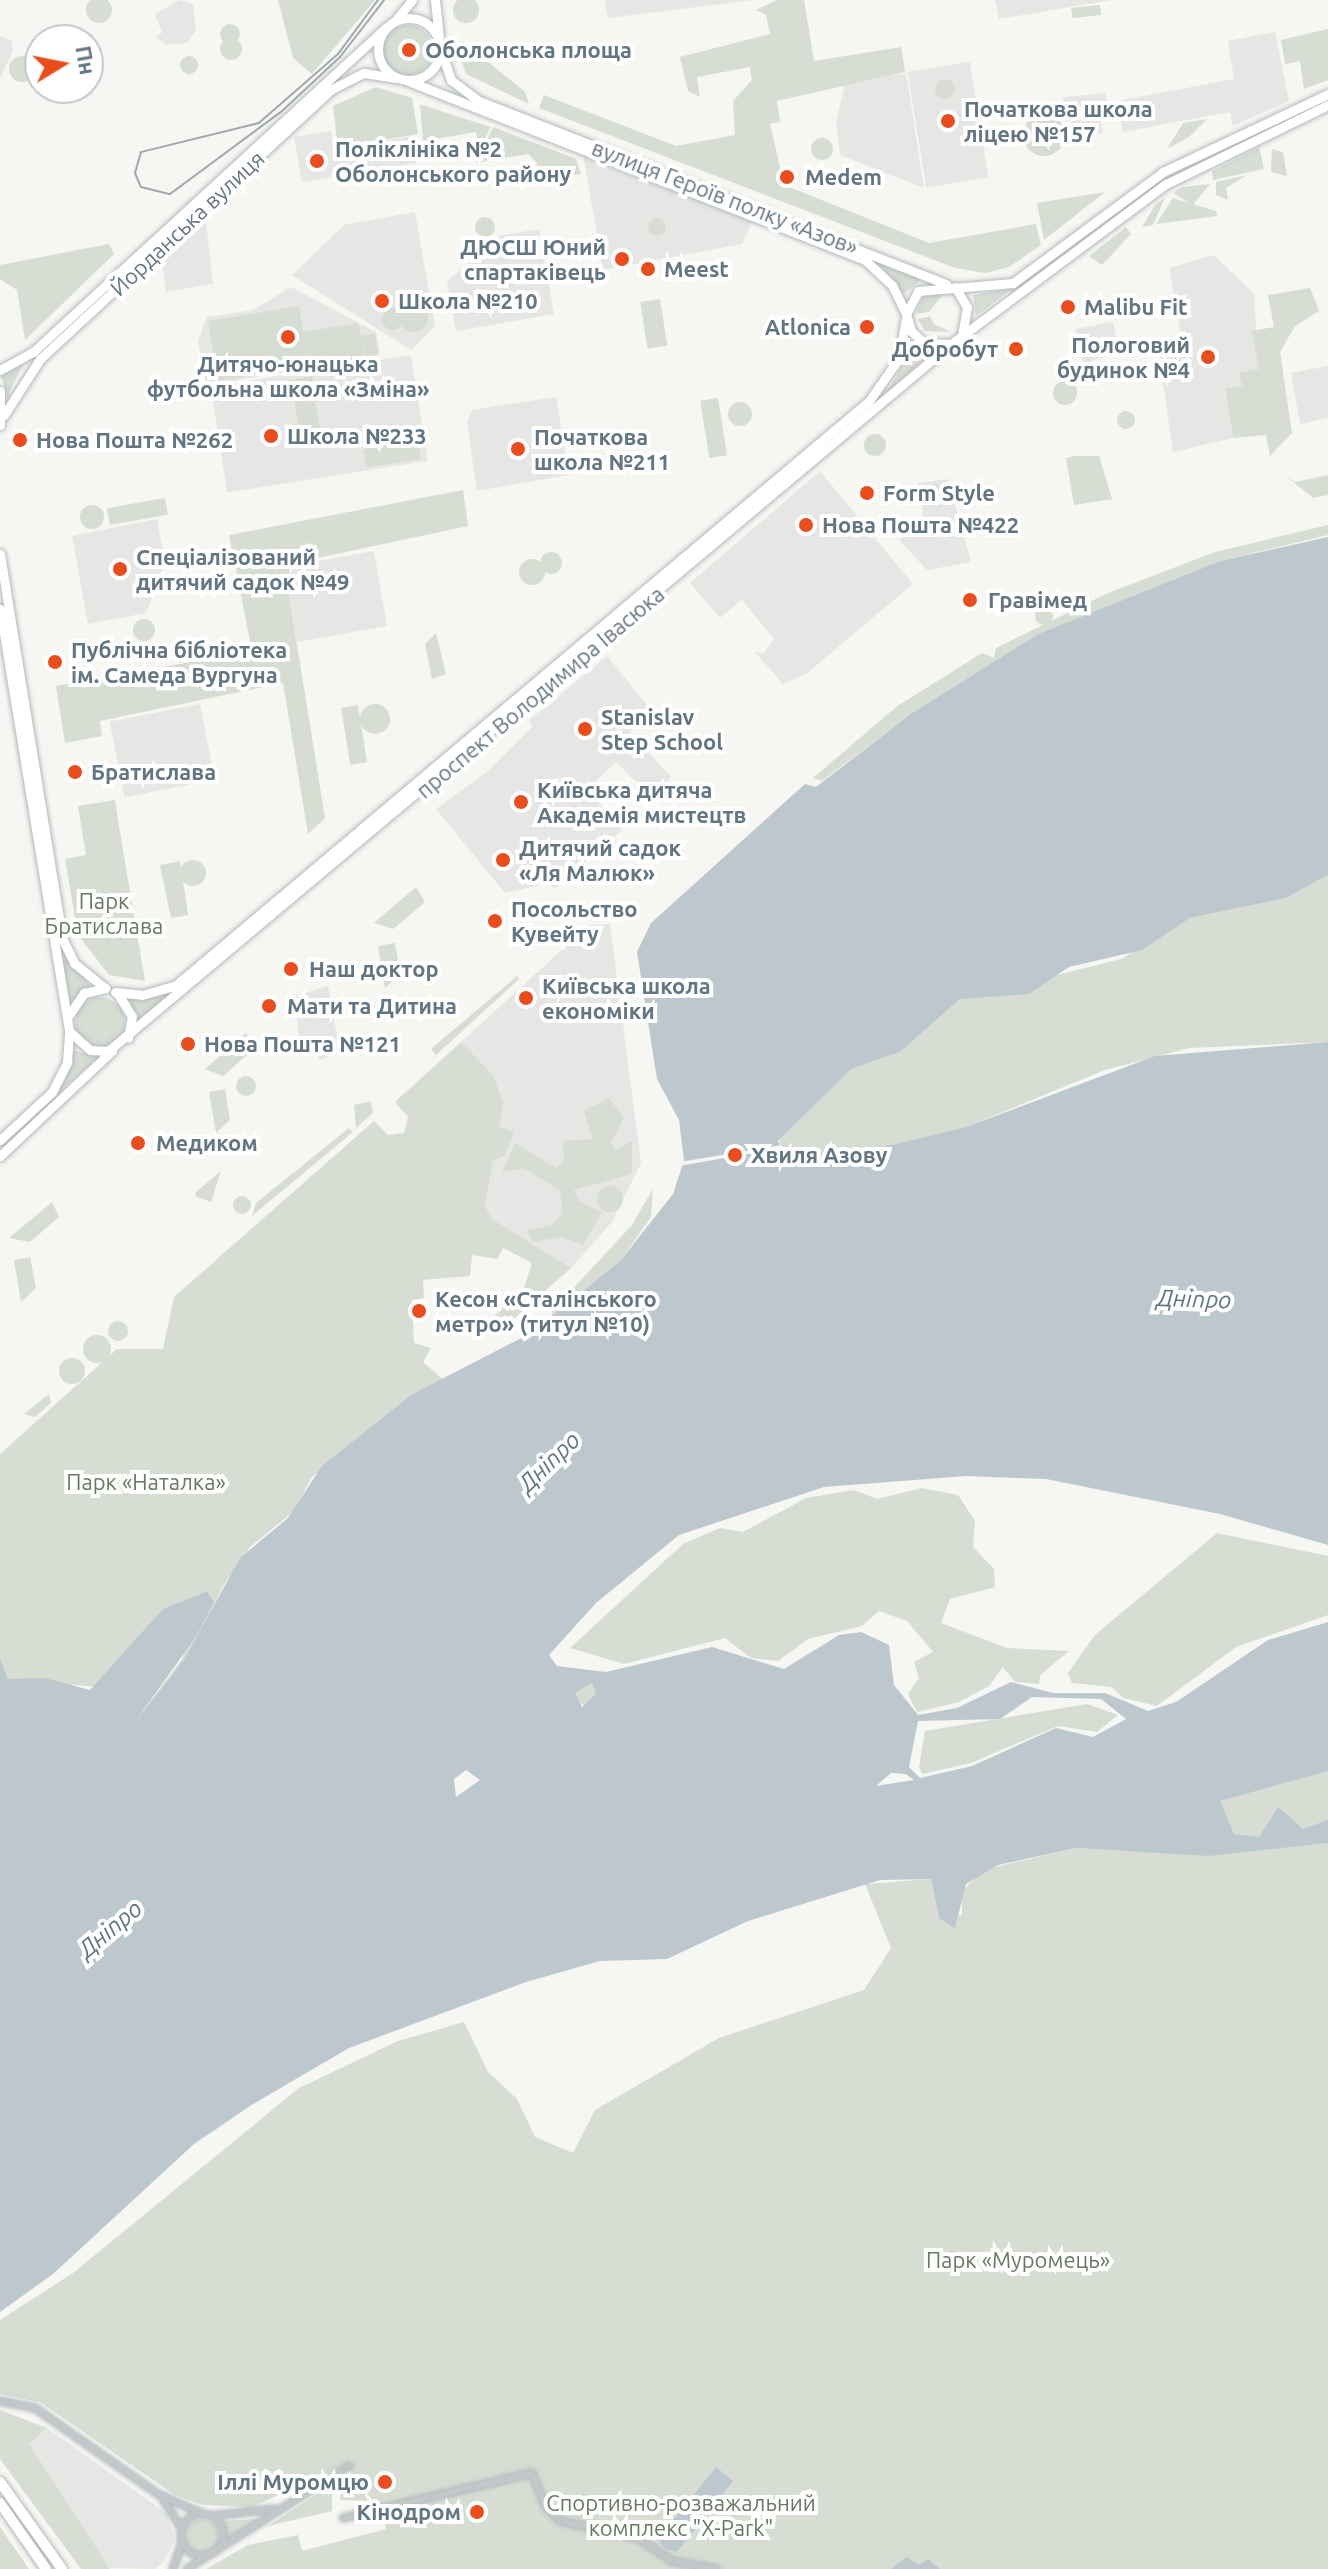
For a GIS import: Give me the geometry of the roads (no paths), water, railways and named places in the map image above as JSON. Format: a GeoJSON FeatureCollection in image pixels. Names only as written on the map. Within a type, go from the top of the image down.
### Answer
{"type":"FeatureCollection","features":[{"type":"Feature","properties":{"kind":"main road"},"geometry":{"type":"LineString","coordinates":[[391,24],[423,22],[440,46],[427,75],[402,80],[378,56],[391,24],[412,0]]}},
{"type":"Feature","properties":{"kind":"main road","name":"вулиця Героїв полку «Азов»"},"geometry":{"type":"LineString","coordinates":[[435,0],[440,46],[451,80],[479,101],[951,285]]}},
{"type":"Feature","properties":{"kind":"main road","name":"Йорданська вулиця"},"geometry":{"type":"LineString","coordinates":[[0,370],[33,352],[391,24]]}},
{"type":"Feature","properties":{"kind":"main road","name":"Йорданська вулиця"},"geometry":{"type":"LineString","coordinates":[[1,423],[40,359],[330,90],[364,73],[402,80]]}},
{"type":"Feature","properties":{"kind":"main road","name":"вулиця Героїв полку «Азов»"},"geometry":{"type":"LineString","coordinates":[[402,80],[857,256],[880,270],[906,317]]}},
{"type":"Feature","properties":{"kind":"main road"},"geometry":{"type":"LineString","coordinates":[[1328,94],[1163,172],[1013,283],[951,285],[918,291],[906,317],[924,343],[951,344],[1166,184],[1328,105]]}},
{"type":"Feature","properties":{"kind":"main road"},"geometry":{"type":"LineString","coordinates":[[951,285],[967,307],[960,337]]}},
{"type":"Feature","properties":{"kind":"main road","name":"проспект Володимира Івасюка"},"geometry":{"type":"LineString","coordinates":[[128,1038],[869,401],[899,358],[906,317]]}},
{"type":"Feature","properties":{"kind":"main road","name":"проспект Володимира Івасюка"},"geometry":{"type":"LineString","coordinates":[[110,990],[142,995],[176,985],[402,802],[951,344]]}},
{"type":"Feature","properties":{"kind":"main road"},"geometry":{"type":"LineString","coordinates":[[0,391],[1,423]]}},
{"type":"Feature","properties":{"kind":"main road"},"geometry":{"type":"LineString","coordinates":[[0,554],[62,938],[74,963],[110,990],[132,1016],[128,1038],[0,1156]]}},
{"type":"Feature","properties":{"kind":"main road"},"geometry":{"type":"LineString","coordinates":[[0,609],[69,1031],[67,1062],[52,1092],[0,1140]]}},
{"type":"Feature","properties":{"kind":"main road"},"geometry":{"type":"LineString","coordinates":[[67,1020],[76,999],[110,990]]}},
{"type":"Feature","properties":{"kind":"main road"},"geometry":{"type":"LineString","coordinates":[[69,1031],[90,1050],[118,1046]]}},
{"type":"Feature","properties":{"kind":"main road"},"geometry":{"type":"LineString","coordinates":[[0,2482],[62,2569]]}},
{"type":"Feature","properties":{"kind":"main road"},"geometry":{"type":"LineString","coordinates":[[0,2503],[46,2569]]}},
{"type":"Feature","properties":{"kind":"street"},"geometry":{"type":"LineString","coordinates":[[0,2401],[35,2408],[158,2494],[203,2514],[211,2516],[278,2509]]}},
{"type":"Feature","properties":{"kind":"street"},"geometry":{"type":"LineString","coordinates":[[187,2569],[349,2466]]}},
{"type":"Feature","properties":{"kind":"street"},"geometry":{"type":"LineString","coordinates":[[343,2518],[532,2473],[555,2519],[638,2538],[672,2561],[716,2569]]}},
{"type":"Feature","properties":{"kind":"street"},"geometry":{"type":"LineString","coordinates":[[158,2494],[182,2529],[182,2543],[173,2569]]}},
{"type":"Feature","properties":{"kind":"street"},"geometry":{"type":"LineString","coordinates":[[182,2529],[203,2514]]}},
{"type":"Feature","properties":{"kind":"street"},"geometry":{"type":"LineString","coordinates":[[211,2516],[222,2533],[212,2552]]}},
{"type":"Feature","properties":{"kind":"street"},"geometry":{"type":"LineString","coordinates":[[182,2543],[197,2555],[212,2552]]}},
{"type":"Feature","properties":{"kind":"street"},"geometry":{"type":"LineString","coordinates":[[670,2569],[672,2561]]}},
{"type":"Feature","properties":{"kind":"water","name":"Дніпро"},"geometry":{"type":"Polygon","coordinates":[[[1328,537],[1328,875],[1286,898],[1190,918],[1142,950],[1069,967],[1029,994],[960,999],[900,1052],[851,1069],[778,1141],[787,1160],[862,1152],[966,1127],[1155,1056],[1328,1042],[1328,1545],[1220,1514],[1046,1479],[966,1476],[824,1487],[679,1535],[596,1603],[549,1655],[557,1666],[606,1672],[712,1647],[784,1669],[839,1635],[861,1632],[889,1645],[894,1685],[918,1715],[957,1708],[1011,1682],[1053,1693],[1105,1693],[1148,1711],[1176,1702],[1268,1640],[1328,1622],[1328,1771],[1220,1801],[1234,1834],[1259,1837],[1278,1807],[1303,1829],[1328,1820],[1328,1843],[1209,1856],[1076,1848],[998,1865],[966,1884],[955,1928],[939,1918],[931,1879],[880,1880],[748,1921],[667,1959],[600,1961],[526,1982],[349,2048],[253,2104],[194,2144],[53,2274],[0,2312],[0,1658],[8,1679],[45,1678],[90,1690],[163,1609],[207,1591],[214,1602],[197,1635],[135,1722],[184,1660],[240,1558],[288,1518],[322,1466],[411,1395],[531,1333],[620,1261],[673,1194],[684,1160],[679,1120],[657,1079],[637,952],[651,923],[805,784],[816,787],[912,713],[1038,634],[1220,561],[1328,537]],[[592,1683],[575,1693],[582,1707],[596,1694],[592,1683]],[[1032,1697],[1000,1719],[918,1721],[909,1767],[920,1778],[972,1766],[1056,1728],[1093,1737],[1126,1719],[1101,1699],[1032,1697]],[[466,1770],[454,1779],[456,1797],[480,1780],[466,1770]],[[891,1773],[876,1786],[914,1780],[906,1774],[891,1773]]]}},
{"type":"Feature","properties":{"kind":"water"},"geometry":{"type":"Polygon","coordinates":[[[716,2467],[733,2481],[677,2552],[664,2548],[658,2539],[716,2467]]]}},
{"type":"Feature","properties":{"kind":"water"},"geometry":{"type":"Polygon","coordinates":[[[906,2557],[919,2565],[928,2559],[940,2569],[891,2569],[906,2557]]]}},
{"type":"Feature","properties":{"kind":"tram line"},"geometry":{"type":"LineString","coordinates":[[378,0],[338,54],[259,123],[141,152],[135,173],[141,187],[170,194],[281,112],[340,57],[384,0]]}},
{"type":"Feature","properties":{"kind":"place","name":"Оболонська площа"},"geometry":{"type":"Point","coordinates":[409,50]}},
{"type":"Feature","properties":{"kind":"place","name":"Початкова школа ліцею №157"},"geometry":{"type":"Point","coordinates":[948,121]}},
{"type":"Feature","properties":{"kind":"place","name":"Поліклініка №2 Оболонського району"},"geometry":{"type":"Point","coordinates":[317,161]}},
{"type":"Feature","properties":{"kind":"place","name":"Medem"},"geometry":{"type":"Point","coordinates":[787,177]}},
{"type":"Feature","properties":{"kind":"place","name":"ДЮСШ Юний спартаківець"},"geometry":{"type":"Point","coordinates":[622,259]}},
{"type":"Feature","properties":{"kind":"place","name":"Meest"},"geometry":{"type":"Point","coordinates":[648,269]}},
{"type":"Feature","properties":{"kind":"place","name":"Школа №210"},"geometry":{"type":"Point","coordinates":[382,301]}},
{"type":"Feature","properties":{"kind":"place","name":"Malibu Fit"},"geometry":{"type":"Point","coordinates":[1068,307]}},
{"type":"Feature","properties":{"kind":"place","name":"Atlonica"},"geometry":{"type":"Point","coordinates":[867,327]}},
{"type":"Feature","properties":{"kind":"place","name":"Дитячо-юнацька футбольна школа «Зміна»"},"geometry":{"type":"Point","coordinates":[288,337]}},
{"type":"Feature","properties":{"kind":"place","name":"Добробут"},"geometry":{"type":"Point","coordinates":[1016,349]}},
{"type":"Feature","properties":{"kind":"place","name":"Пологовий будинок №4"},"geometry":{"type":"Point","coordinates":[1208,357]}},
{"type":"Feature","properties":{"kind":"place","name":"Школа №233"},"geometry":{"type":"Point","coordinates":[271,436]}},
{"type":"Feature","properties":{"kind":"place","name":"Нова Пошта №262"},"geometry":{"type":"Point","coordinates":[20,440]}},
{"type":"Feature","properties":{"kind":"place","name":"Початкова школа №211"},"geometry":{"type":"Point","coordinates":[518,449]}},
{"type":"Feature","properties":{"kind":"place","name":"Form Style"},"geometry":{"type":"Point","coordinates":[867,493]}},
{"type":"Feature","properties":{"kind":"place","name":"Нова Пошта №422"},"geometry":{"type":"Point","coordinates":[806,525]}},
{"type":"Feature","properties":{"kind":"place","name":"Спеціалізований дитячий садок №49"},"geometry":{"type":"Point","coordinates":[120,569]}},
{"type":"Feature","properties":{"kind":"place","name":"Гравімед"},"geometry":{"type":"Point","coordinates":[970,600]}},
{"type":"Feature","properties":{"kind":"place","name":"Публічна бібліотека ім. Самеда Вургуна"},"geometry":{"type":"Point","coordinates":[55,662]}},
{"type":"Feature","properties":{"kind":"place","name":"Stanislav Step School"},"geometry":{"type":"Point","coordinates":[585,729]}},
{"type":"Feature","properties":{"kind":"place","name":"Братислава"},"geometry":{"type":"Point","coordinates":[75,772]}},
{"type":"Feature","properties":{"kind":"place","name":"Київська дитяча Академія мистецтв"},"geometry":{"type":"Point","coordinates":[521,802]}},
{"type":"Feature","properties":{"kind":"place","name":"Дитячий садок «Ля Малюк»"},"geometry":{"type":"Point","coordinates":[503,860]}},
{"type":"Feature","properties":{"kind":"place","name":"Посольство Кувейту"},"geometry":{"type":"Point","coordinates":[495,921]}},
{"type":"Feature","properties":{"kind":"place","name":"Наш доктор"},"geometry":{"type":"Point","coordinates":[291,969]}},
{"type":"Feature","properties":{"kind":"place","name":"Київська школа економіки"},"geometry":{"type":"Point","coordinates":[526,998]}},
{"type":"Feature","properties":{"kind":"place","name":"Мати та Дитина"},"geometry":{"type":"Point","coordinates":[269,1006]}},
{"type":"Feature","properties":{"kind":"place","name":"Нова Пошта №121"},"geometry":{"type":"Point","coordinates":[188,1044]}},
{"type":"Feature","properties":{"kind":"place","name":"Медиком"},"geometry":{"type":"Point","coordinates":[138,1143]}},
{"type":"Feature","properties":{"kind":"place","name":"Хвиля Азову"},"geometry":{"type":"Point","coordinates":[735,1155]}},
{"type":"Feature","properties":{"kind":"place","name":"Кесон «Сталінського метро» (титул №10)"},"geometry":{"type":"Point","coordinates":[419,1311]}},
{"type":"Feature","properties":{"kind":"place","name":"Іллі Муромцю"},"geometry":{"type":"Point","coordinates":[385,2482]}},
{"type":"Feature","properties":{"kind":"place","name":"Кінодром"},"geometry":{"type":"Point","coordinates":[477,2512]}},
{"type":"Feature","properties":{"kind":"park label","name":"Парк Братислава"},"geometry":{"type":"Point","coordinates":[104,912]}},
{"type":"Feature","properties":{"kind":"park label","name":"Парк «Наталка»"},"geometry":{"type":"Point","coordinates":[146,1482]}},
{"type":"Feature","properties":{"kind":"park label","name":"Парк «Муромець»"},"geometry":{"type":"Point","coordinates":[1018,2260]}},
{"type":"Feature","properties":{"kind":"park label","name":"Спортивно-розважальний комплекс \"Х-Park\""},"geometry":{"type":"Point","coordinates":[681,2514]}}]}
